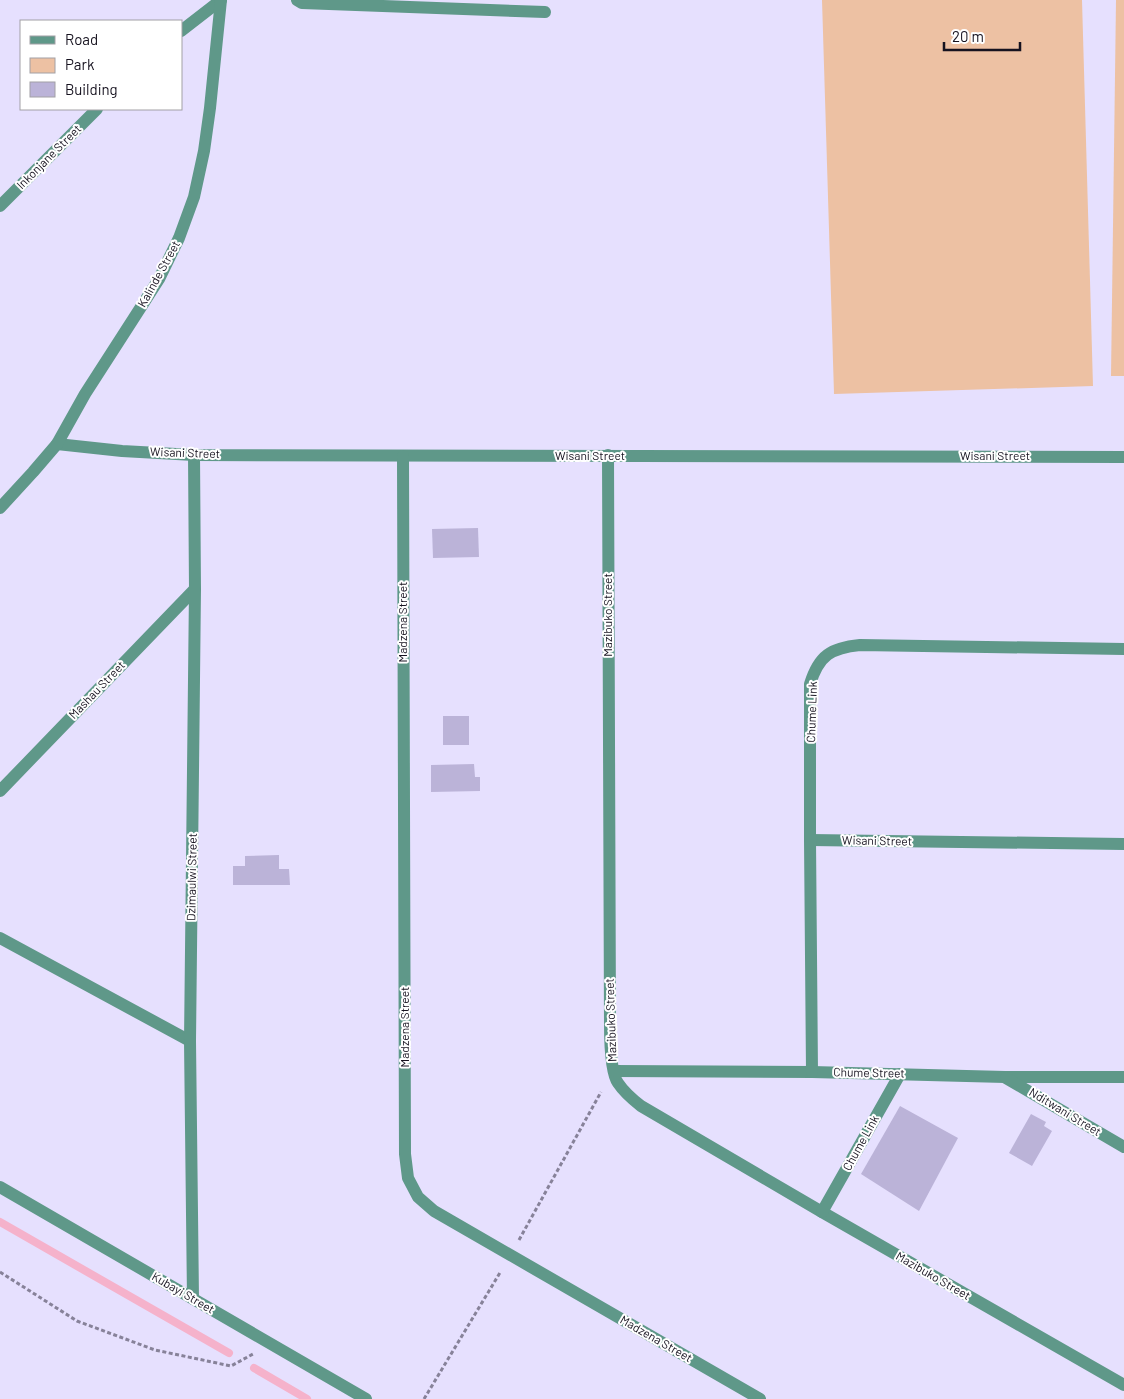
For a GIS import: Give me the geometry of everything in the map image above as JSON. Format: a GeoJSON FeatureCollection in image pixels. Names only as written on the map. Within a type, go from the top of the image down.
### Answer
{"type":"FeatureCollection","features":[{"type":"Feature","properties":{"kind":"street"},"geometry":{"type":"LineString","coordinates":[[182,30],[221,0]]}},
{"type":"Feature","properties":{"kind":"street","name":"Kalinde Street"},"geometry":{"type":"LineString","coordinates":[[0,508],[56,444],[85,394],[159,279],[180,238],[194,197],[204,151],[221,0]]}},
{"type":"Feature","properties":{"kind":"street"},"geometry":{"type":"LineString","coordinates":[[297,0],[302,3],[546,12]]}},
{"type":"Feature","properties":{"kind":"street","name":"Inkonjane Street"},"geometry":{"type":"LineString","coordinates":[[0,206],[97,110]]}},
{"type":"Feature","properties":{"kind":"street","name":"Wisani Street"},"geometry":{"type":"LineString","coordinates":[[56,444],[122,451],[194,455],[1124,457]]}},
{"type":"Feature","properties":{"kind":"street","name":"Dzimaulwi Street"},"geometry":{"type":"LineString","coordinates":[[193,1299],[190,1041],[195,589],[194,455]]}},
{"type":"Feature","properties":{"kind":"street","name":"Madzena Street"},"geometry":{"type":"LineString","coordinates":[[403,456],[405,1144],[408,1178],[418,1197],[434,1211],[760,1399]]}},
{"type":"Feature","properties":{"kind":"street","name":"Mazibuko Street"},"geometry":{"type":"LineString","coordinates":[[608,456],[610,1024],[611,1048],[617,1082],[630,1098],[641,1106],[1124,1385]]}},
{"type":"Feature","properties":{"kind":"street","name":"Mashau Street"},"geometry":{"type":"LineString","coordinates":[[0,791],[195,589]]}},
{"type":"Feature","properties":{"kind":"street","name":"Chume Link"},"geometry":{"type":"LineString","coordinates":[[812,1072],[810,684],[814,671],[822,660],[830,652],[860,645],[1124,649]]}},
{"type":"Feature","properties":{"kind":"street","name":"Wisani Street"},"geometry":{"type":"LineString","coordinates":[[810,840],[1124,844]]}},
{"type":"Feature","properties":{"kind":"street"},"geometry":{"type":"LineString","coordinates":[[0,938],[190,1041]]}},
{"type":"Feature","properties":{"kind":"street","name":"Chume Street"},"geometry":{"type":"LineString","coordinates":[[614,1071],[1124,1077]]}},
{"type":"Feature","properties":{"kind":"street","name":"Chume Link"},"geometry":{"type":"LineString","coordinates":[[822,1212],[900,1074]]}},
{"type":"Feature","properties":{"kind":"street","name":"Nditwani Street"},"geometry":{"type":"LineString","coordinates":[[1005,1077],[1124,1148]]}},
{"type":"Feature","properties":{"kind":"street","name":"Kubayi Street"},"geometry":{"type":"LineString","coordinates":[[0,1187],[366,1399]]}},
{"type":"Feature","properties":{"kind":"path"},"geometry":{"type":"LineString","coordinates":[[0,1272],[76,1321],[155,1350],[231,1366],[272,1345]]}},
{"type":"Feature","properties":{"kind":"green space"},"geometry":{"type":"Polygon","coordinates":[[[822,0],[1082,0],[1093,386],[834,394],[822,0]]]}},
{"type":"Feature","properties":{"kind":"green space"},"geometry":{"type":"Polygon","coordinates":[[[1116,0],[1124,0],[1124,376],[1111,376],[1116,0]]]}},
{"type":"Feature","properties":{"kind":"building"},"geometry":{"type":"Polygon","coordinates":[[[478,528],[479,557],[433,558],[432,529],[478,528]]]}},
{"type":"Feature","properties":{"kind":"building"},"geometry":{"type":"Polygon","coordinates":[[[443,716],[469,716],[469,745],[443,745],[443,716]]]}},
{"type":"Feature","properties":{"kind":"building"},"geometry":{"type":"Polygon","coordinates":[[[474,764],[475,777],[480,777],[480,791],[431,792],[431,765],[474,764]]]}},
{"type":"Feature","properties":{"kind":"building"},"geometry":{"type":"Polygon","coordinates":[[[279,855],[279,869],[289,869],[290,885],[233,885],[233,866],[245,866],[245,856],[279,855]]]}},
{"type":"Feature","properties":{"kind":"building"},"geometry":{"type":"Polygon","coordinates":[[[900,1106],[958,1138],[919,1211],[861,1174],[900,1106]]]}},
{"type":"Feature","properties":{"kind":"building"},"geometry":{"type":"Polygon","coordinates":[[[1031,1114],[1046,1122],[1044,1126],[1052,1131],[1032,1166],[1009,1153],[1031,1114]]]}},
{"type":"Feature","properties":{"kind":"waterway"},"geometry":{"type":"LineString","coordinates":[[0,1222],[229,1353]]}},
{"type":"Feature","properties":{"kind":"waterway"},"geometry":{"type":"LineString","coordinates":[[254,1368],[307,1399]]}}]}
